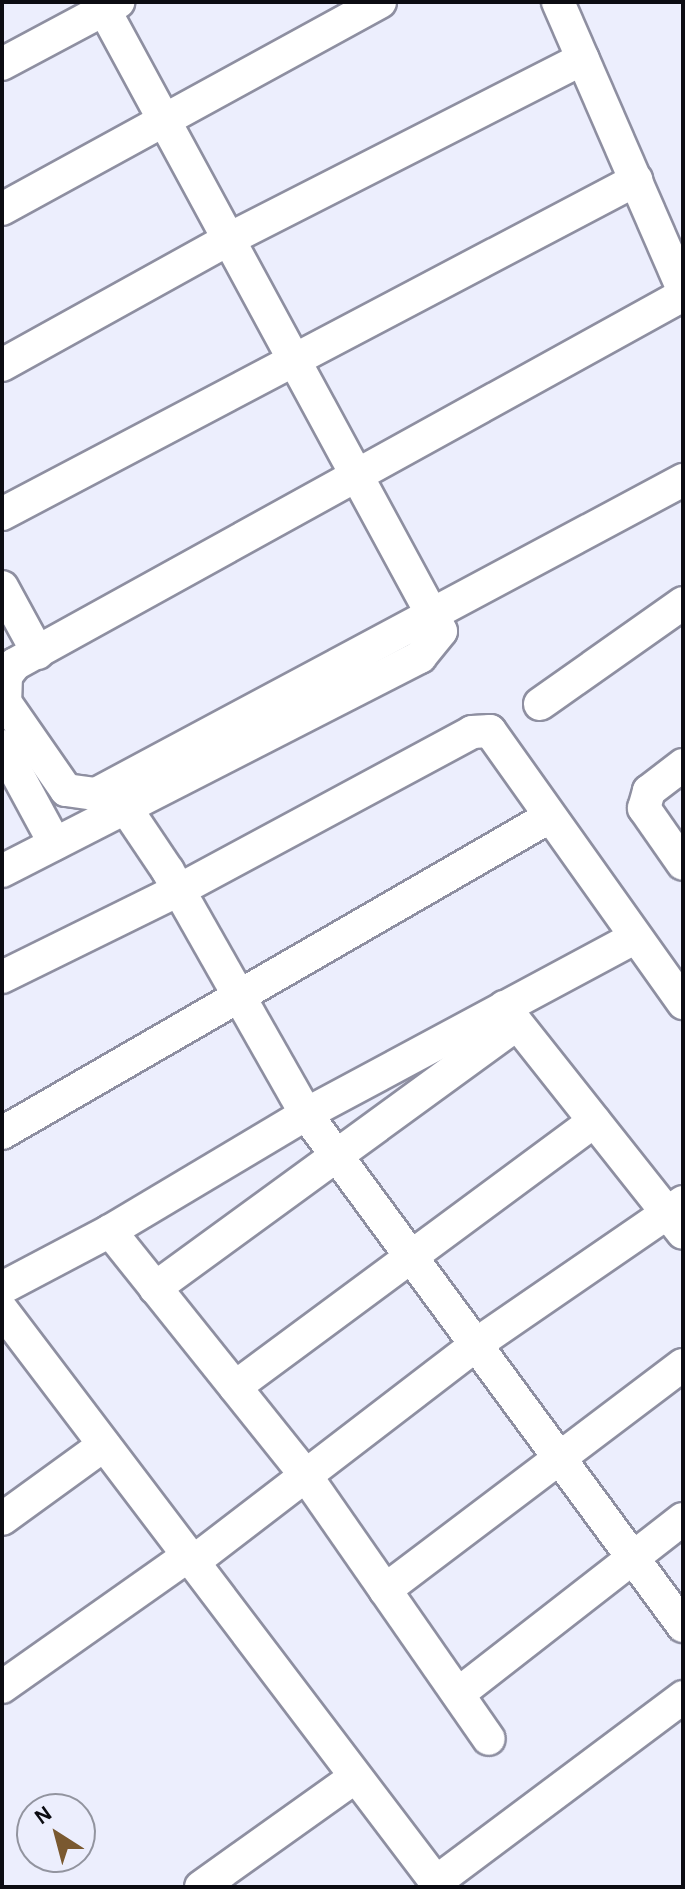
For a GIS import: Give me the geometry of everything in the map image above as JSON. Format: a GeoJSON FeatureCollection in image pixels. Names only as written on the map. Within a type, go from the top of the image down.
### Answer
{"type":"FeatureCollection","features":[{"type":"Feature","properties":{"kind":"street"},"geometry":{"type":"LineString","coordinates":[[2,209],[163,118],[380,2]]}},
{"type":"Feature","properties":{"kind":"street"},"geometry":{"type":"LineString","coordinates":[[558,2],[683,289]]}},
{"type":"Feature","properties":{"kind":"street"},"geometry":{"type":"LineString","coordinates":[[2,64],[107,5],[163,118],[433,611],[441,631],[420,657],[127,810],[2,871]]}},
{"type":"Feature","properties":{"kind":"street"},"geometry":{"type":"LineString","coordinates":[[2,365],[229,239],[583,59]]}},
{"type":"Feature","properties":{"kind":"street"},"geometry":{"type":"LineString","coordinates":[[2,514],[636,180]]}},
{"type":"Feature","properties":{"kind":"street"},"geometry":{"type":"LineString","coordinates":[[683,295],[15,664],[6,676],[5,702],[66,790],[96,794],[433,611],[683,480]]}},
{"type":"Feature","properties":{"kind":"street"},"geometry":{"type":"LineString","coordinates":[[2,587],[38,653]]}},
{"type":"Feature","properties":{"kind":"street"},"geometry":{"type":"LineString","coordinates":[[540,704],[683,603]]}},
{"type":"Feature","properties":{"kind":"street"},"geometry":{"type":"LineString","coordinates":[[2,977],[179,890],[472,732],[490,731],[501,742],[549,817],[683,1003]]}},
{"type":"Feature","properties":{"kind":"street"},"geometry":{"type":"LineString","coordinates":[[2,746],[55,844]]}},
{"type":"Feature","properties":{"kind":"street"},"geometry":{"type":"LineString","coordinates":[[683,765],[649,791],[644,808],[683,864]]}},
{"type":"Feature","properties":{"kind":"street"},"geometry":{"type":"LineString","coordinates":[[127,810],[179,890],[306,1114],[478,1343],[683,1626]]}},
{"type":"Feature","properties":{"kind":"street"},"geometry":{"type":"LineString","coordinates":[[2,1133],[241,999],[549,817]]}},
{"type":"Feature","properties":{"kind":"street"},"geometry":{"type":"LineString","coordinates":[[155,1288],[511,1015],[634,938]]}},
{"type":"Feature","properties":{"kind":"street"},"geometry":{"type":"LineString","coordinates":[[2,1288],[110,1231],[306,1114],[511,1015]]}},
{"type":"Feature","properties":{"kind":"street"},"geometry":{"type":"LineString","coordinates":[[2,1687],[306,1476],[478,1343],[678,1216],[594,1121],[511,1015]]}},
{"type":"Feature","properties":{"kind":"street"},"geometry":{"type":"LineString","coordinates":[[235,1387],[411,1253],[594,1121]]}},
{"type":"Feature","properties":{"kind":"street"},"geometry":{"type":"LineString","coordinates":[[110,1231],[306,1476],[489,1739]]}},
{"type":"Feature","properties":{"kind":"street"},"geometry":{"type":"LineString","coordinates":[[2,1310],[433,1884],[683,1697]]}},
{"type":"Feature","properties":{"kind":"street"},"geometry":{"type":"LineString","coordinates":[[385,1590],[559,1454],[683,1365]]}},
{"type":"Feature","properties":{"kind":"street"},"geometry":{"type":"LineString","coordinates":[[2,1519],[104,1445]]}},
{"type":"Feature","properties":{"kind":"street"},"geometry":{"type":"LineString","coordinates":[[458,1694],[683,1519]]}},
{"type":"Feature","properties":{"kind":"street"},"geometry":{"type":"LineString","coordinates":[[201,1887],[355,1777]]}}]}
